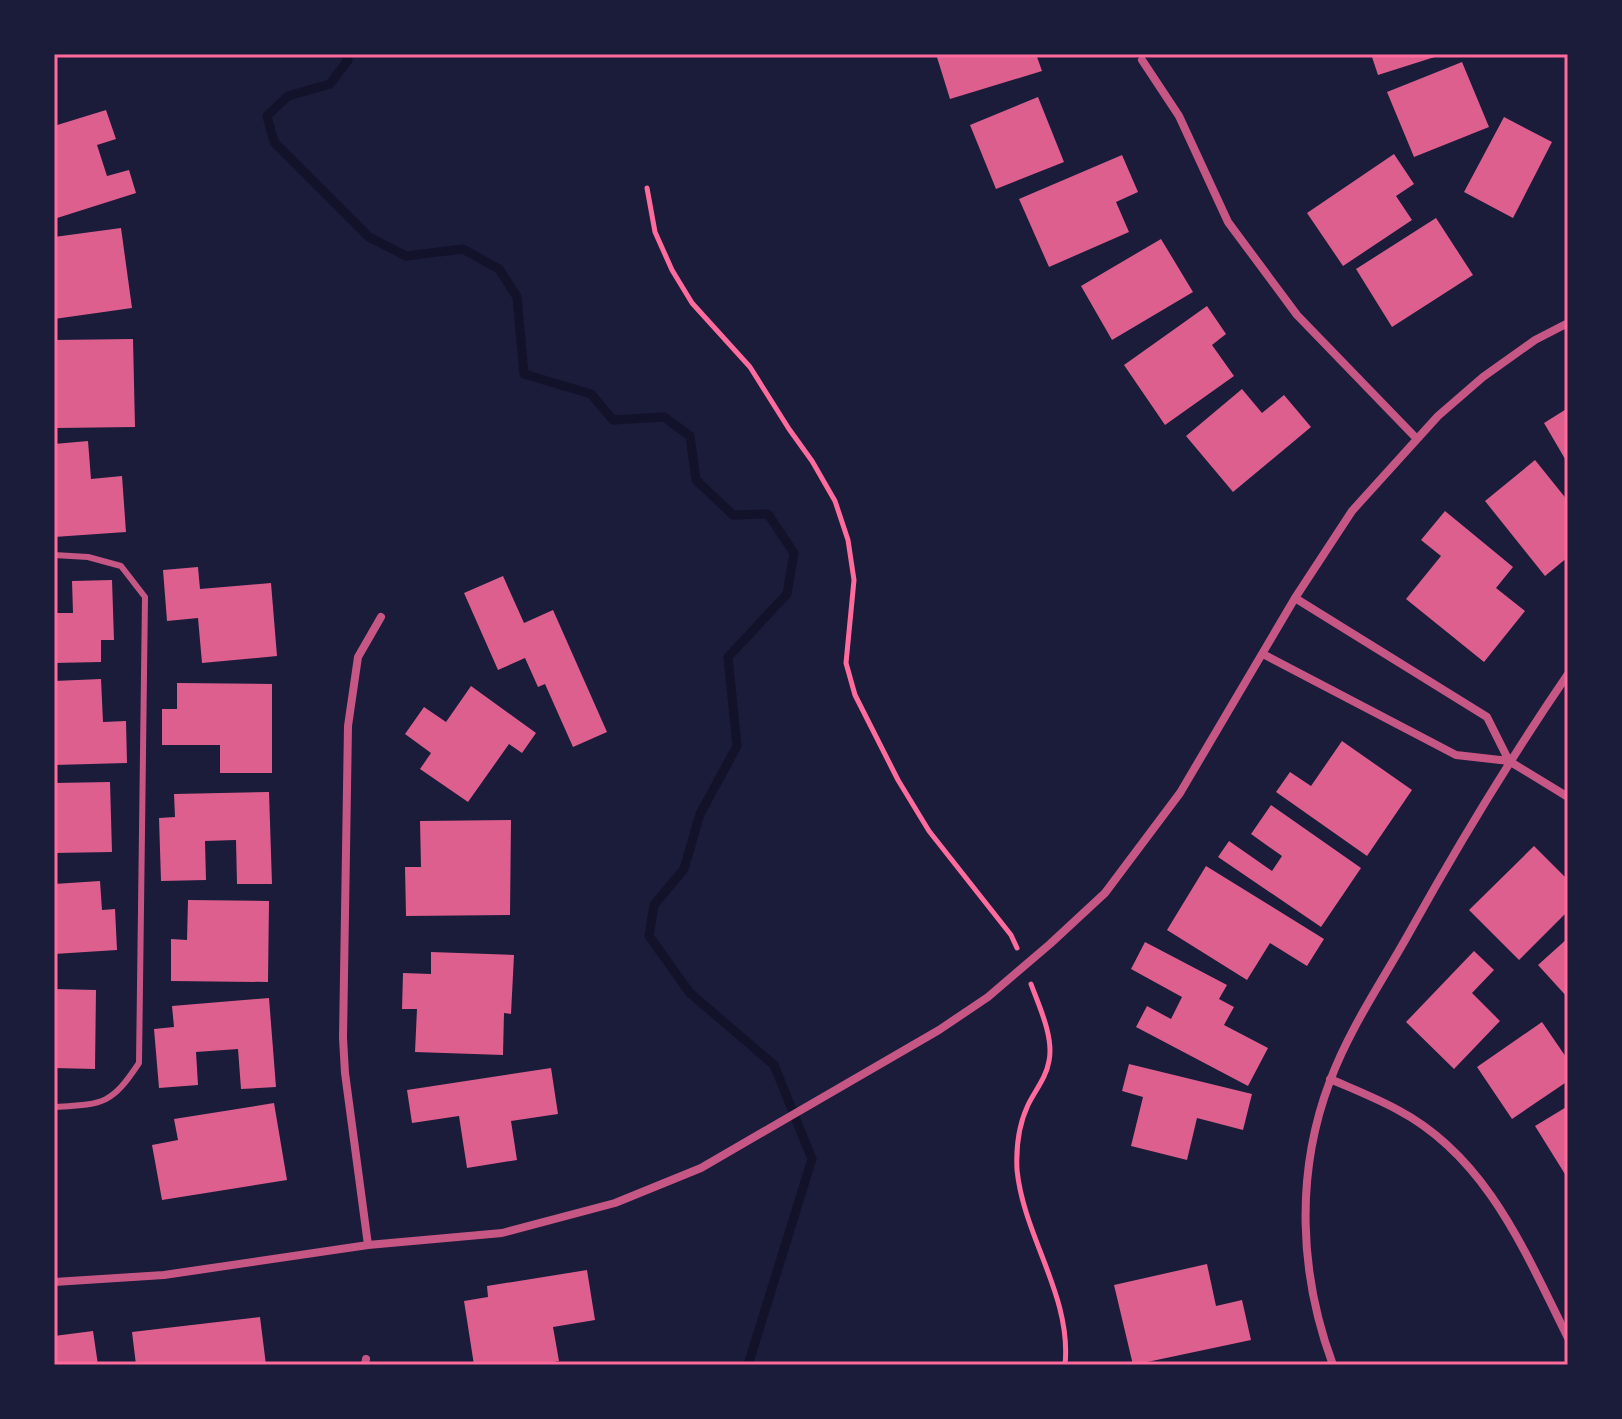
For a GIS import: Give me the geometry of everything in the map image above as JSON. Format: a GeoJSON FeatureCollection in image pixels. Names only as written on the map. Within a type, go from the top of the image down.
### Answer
{"type":"FeatureCollection","features":[{"type":"Feature","properties":{"kind":"street"},"geometry":{"type":"LineString","coordinates":[[1142,60],[1179,116],[1228,222],[1297,315],[1417,439]]}},
{"type":"Feature","properties":{"kind":"street"},"geometry":{"type":"LineString","coordinates":[[54,1282],[164,1275],[368,1245],[502,1233],[615,1203],[701,1168],[939,1030],[988,997],[1105,893],[1180,793],[1295,598],[1352,511],[1438,416],[1483,377],[1535,340],[1568,323]]}},
{"type":"Feature","properties":{"kind":"street"},"geometry":{"type":"LineString","coordinates":[[1295,598],[1487,717],[1509,761]]}},
{"type":"Feature","properties":{"kind":"street"},"geometry":{"type":"LineString","coordinates":[[368,1245],[343,1038],[348,726],[358,657],[381,617]]}},
{"type":"Feature","properties":{"kind":"street"},"geometry":{"type":"LineString","coordinates":[[1263,654],[1456,755],[1509,761],[1568,797]]}},
{"type":"Feature","properties":{"kind":"street"},"geometry":{"type":"LineString","coordinates":[[1333,1365],[1315,1306],[1305,1225],[1311,1151],[1318,1114],[1330,1079],[1423,908],[1509,761],[1568,674]]}},
{"type":"Feature","properties":{"kind":"street"},"geometry":{"type":"LineString","coordinates":[[1330,1079],[1399,1110],[1427,1129],[1480,1178],[1503,1211],[1568,1338]]}},
{"type":"Feature","properties":{"kind":"lane"},"geometry":{"type":"LineString","coordinates":[[54,555],[88,557],[121,566],[145,597],[139,1063],[121,1089],[97,1104],[54,1107]]}},
{"type":"Feature","properties":{"kind":"path"},"geometry":{"type":"LineString","coordinates":[[647,188],[655,232],[672,270],[692,303],[750,367],[835,501],[848,540],[854,580],[846,663],[855,695],[898,780],[929,831],[1011,935],[1025,964],[1046,1030],[1050,1057],[1043,1083],[1028,1106],[1018,1138],[1017,1171],[1031,1226],[1064,1316],[1065,1365]]}},
{"type":"Feature","properties":{"kind":"building"},"geometry":{"type":"Polygon","coordinates":[[[936,54],[1036,54],[1042,71],[950,99],[936,54]]]}},
{"type":"Feature","properties":{"kind":"building"},"geometry":{"type":"Polygon","coordinates":[[[1371,54],[1441,54],[1441,55],[1378,75],[1371,54]]]}},
{"type":"Feature","properties":{"kind":"building"},"geometry":{"type":"Polygon","coordinates":[[[1462,62],[1489,127],[1414,157],[1387,92],[1462,62]]]}},
{"type":"Feature","properties":{"kind":"building"},"geometry":{"type":"Polygon","coordinates":[[[1038,97],[1064,162],[996,189],[970,125],[1038,97]]]}},
{"type":"Feature","properties":{"kind":"building"},"geometry":{"type":"Polygon","coordinates":[[[106,110],[116,139],[97,145],[107,176],[129,170],[136,193],[54,219],[54,126],[106,110]]]}},
{"type":"Feature","properties":{"kind":"building"},"geometry":{"type":"Polygon","coordinates":[[[1504,117],[1552,142],[1513,218],[1464,192],[1504,117]]]}},
{"type":"Feature","properties":{"kind":"building"},"geometry":{"type":"Polygon","coordinates":[[[1394,154],[1414,184],[1396,196],[1412,220],[1343,266],[1307,213],[1394,154]]]}},
{"type":"Feature","properties":{"kind":"building"},"geometry":{"type":"Polygon","coordinates":[[[1122,155],[1138,192],[1116,202],[1129,232],[1049,267],[1019,199],[1122,155]]]}},
{"type":"Feature","properties":{"kind":"building"},"geometry":{"type":"Polygon","coordinates":[[[1436,218],[1473,275],[1392,327],[1356,269],[1436,218]]]}},
{"type":"Feature","properties":{"kind":"building"},"geometry":{"type":"Polygon","coordinates":[[[121,228],[132,308],[54,319],[54,237],[121,228]]]}},
{"type":"Feature","properties":{"kind":"building"},"geometry":{"type":"Polygon","coordinates":[[[1161,239],[1193,292],[1112,340],[1081,286],[1161,239]]]}},
{"type":"Feature","properties":{"kind":"building"},"geometry":{"type":"Polygon","coordinates":[[[1207,306],[1226,334],[1212,345],[1234,376],[1165,425],[1124,365],[1207,306]]]}},
{"type":"Feature","properties":{"kind":"building"},"geometry":{"type":"Polygon","coordinates":[[[133,339],[135,427],[57,428],[54,340],[133,339]]]}},
{"type":"Feature","properties":{"kind":"building"},"geometry":{"type":"Polygon","coordinates":[[[1242,389],[1262,413],[1284,395],[1311,427],[1233,492],[1186,436],[1242,389]]]}},
{"type":"Feature","properties":{"kind":"building"},"geometry":{"type":"Polygon","coordinates":[[[1568,408],[1568,464],[1544,423],[1568,408]]]}},
{"type":"Feature","properties":{"kind":"building"},"geometry":{"type":"Polygon","coordinates":[[[88,441],[91,479],[122,476],[126,532],[54,537],[54,444],[88,441]]]}},
{"type":"Feature","properties":{"kind":"building"},"geometry":{"type":"Polygon","coordinates":[[[1535,460],[1568,501],[1568,557],[1545,576],[1485,501],[1535,460]]]}},
{"type":"Feature","properties":{"kind":"building"},"geometry":{"type":"Polygon","coordinates":[[[1445,511],[1513,567],[1496,588],[1525,611],[1484,662],[1406,599],[1441,556],[1421,540],[1445,511]]]}},
{"type":"Feature","properties":{"kind":"building"},"geometry":{"type":"Polygon","coordinates":[[[198,567],[200,589],[271,583],[277,656],[202,663],[198,618],[167,621],[163,570],[198,567]]]}},
{"type":"Feature","properties":{"kind":"building"},"geometry":{"type":"Polygon","coordinates":[[[503,576],[524,623],[553,610],[607,732],[573,747],[545,684],[538,687],[525,658],[498,670],[464,593],[503,576]]]}},
{"type":"Feature","properties":{"kind":"building"},"geometry":{"type":"Polygon","coordinates":[[[112,580],[114,640],[101,640],[101,662],[54,663],[54,613],[73,613],[72,581],[112,580]]]}},
{"type":"Feature","properties":{"kind":"building"},"geometry":{"type":"Polygon","coordinates":[[[101,679],[103,722],[126,721],[127,763],[54,765],[54,681],[101,679]]]}},
{"type":"Feature","properties":{"kind":"building"},"geometry":{"type":"Polygon","coordinates":[[[177,683],[272,684],[272,773],[220,773],[220,745],[162,745],[162,709],[177,709],[177,683]]]}},
{"type":"Feature","properties":{"kind":"building"},"geometry":{"type":"Polygon","coordinates":[[[471,686],[536,733],[522,753],[509,744],[468,802],[420,769],[431,753],[405,734],[424,707],[446,722],[471,686]]]}},
{"type":"Feature","properties":{"kind":"building"},"geometry":{"type":"Polygon","coordinates":[[[1342,741],[1412,790],[1367,856],[1276,792],[1290,772],[1311,786],[1342,741]]]}},
{"type":"Feature","properties":{"kind":"building"},"geometry":{"type":"Polygon","coordinates":[[[110,782],[112,852],[54,853],[54,783],[110,782]]]}},
{"type":"Feature","properties":{"kind":"building"},"geometry":{"type":"Polygon","coordinates":[[[269,792],[272,884],[237,884],[236,840],[205,841],[206,880],[161,881],[159,818],[175,817],[174,794],[269,792]]]}},
{"type":"Feature","properties":{"kind":"building"},"geometry":{"type":"Polygon","coordinates":[[[1271,805],[1361,868],[1321,927],[1218,857],[1229,841],[1272,871],[1282,856],[1251,834],[1271,805]]]}},
{"type":"Feature","properties":{"kind":"building"},"geometry":{"type":"Polygon","coordinates":[[[511,820],[510,915],[406,916],[405,867],[421,867],[420,821],[511,820]]]}},
{"type":"Feature","properties":{"kind":"building"},"geometry":{"type":"Polygon","coordinates":[[[1534,846],[1568,880],[1568,911],[1519,960],[1469,910],[1534,846]]]}},
{"type":"Feature","properties":{"kind":"building"},"geometry":{"type":"Polygon","coordinates":[[[1206,866],[1324,939],[1307,966],[1270,943],[1247,980],[1167,930],[1206,866]]]}},
{"type":"Feature","properties":{"kind":"building"},"geometry":{"type":"Polygon","coordinates":[[[100,881],[102,910],[115,909],[117,950],[54,954],[54,884],[100,881]]]}},
{"type":"Feature","properties":{"kind":"building"},"geometry":{"type":"Polygon","coordinates":[[[188,900],[269,901],[268,982],[171,981],[171,939],[187,940],[188,900]]]}},
{"type":"Feature","properties":{"kind":"building"},"geometry":{"type":"Polygon","coordinates":[[[1568,938],[1568,998],[1538,965],[1568,938]]]}},
{"type":"Feature","properties":{"kind":"building"},"geometry":{"type":"Polygon","coordinates":[[[1145,942],[1227,985],[1219,999],[1234,1007],[1224,1025],[1268,1048],[1248,1086],[1136,1027],[1147,1006],[1171,1019],[1182,997],[1131,969],[1145,942]]]}},
{"type":"Feature","properties":{"kind":"building"},"geometry":{"type":"Polygon","coordinates":[[[1474,951],[1494,970],[1472,993],[1500,1021],[1454,1069],[1406,1022],[1474,951]]]}},
{"type":"Feature","properties":{"kind":"building"},"geometry":{"type":"Polygon","coordinates":[[[431,952],[514,955],[511,1014],[504,1013],[503,1055],[415,1052],[417,1009],[402,1009],[403,973],[431,974],[431,952]]]}},
{"type":"Feature","properties":{"kind":"building"},"geometry":{"type":"Polygon","coordinates":[[[54,989],[96,990],[95,1069],[54,1068],[54,989]]]}},
{"type":"Feature","properties":{"kind":"building"},"geometry":{"type":"Polygon","coordinates":[[[269,998],[276,1087],[241,1089],[238,1049],[196,1052],[198,1085],[159,1088],[154,1029],[174,1027],[172,1006],[269,998]]]}},
{"type":"Feature","properties":{"kind":"building"},"geometry":{"type":"Polygon","coordinates":[[[1542,1022],[1568,1060],[1568,1081],[1512,1119],[1477,1067],[1542,1022]]]}},
{"type":"Feature","properties":{"kind":"building"},"geometry":{"type":"Polygon","coordinates":[[[1129,1064],[1252,1094],[1243,1130],[1197,1118],[1187,1160],[1131,1146],[1143,1097],[1122,1091],[1129,1064]]]}},
{"type":"Feature","properties":{"kind":"building"},"geometry":{"type":"Polygon","coordinates":[[[551,1068],[558,1114],[511,1121],[517,1160],[467,1168],[459,1116],[412,1123],[407,1090],[551,1068]]]}},
{"type":"Feature","properties":{"kind":"building"},"geometry":{"type":"Polygon","coordinates":[[[274,1103],[287,1180],[162,1200],[152,1145],[178,1140],[174,1119],[274,1103]]]}},
{"type":"Feature","properties":{"kind":"building"},"geometry":{"type":"Polygon","coordinates":[[[1568,1106],[1568,1179],[1535,1126],[1568,1106]]]}},
{"type":"Feature","properties":{"kind":"building"},"geometry":{"type":"Polygon","coordinates":[[[1207,1264],[1216,1306],[1242,1300],[1251,1340],[1133,1365],[1114,1285],[1207,1264]]]}},
{"type":"Feature","properties":{"kind":"building"},"geometry":{"type":"Polygon","coordinates":[[[587,1270],[595,1320],[553,1327],[559,1361],[538,1365],[474,1365],[464,1301],[488,1297],[487,1286],[587,1270]]]}},
{"type":"Feature","properties":{"kind":"building"},"geometry":{"type":"Polygon","coordinates":[[[260,1317],[266,1365],[136,1365],[132,1332],[260,1317]]]}},
{"type":"Feature","properties":{"kind":"building"},"geometry":{"type":"Polygon","coordinates":[[[93,1331],[98,1365],[54,1365],[54,1336],[93,1331]]]}},
{"type":"Feature","properties":{"kind":"waterway"},"geometry":{"type":"LineString","coordinates":[[346,54],[348,60],[330,84],[288,96],[267,116],[274,142],[369,237],[406,256],[463,249],[499,269],[517,297],[524,374],[591,394],[613,420],[664,417],[690,436],[696,480],[733,515],[768,514],[794,553],[787,594],[728,657],[737,746],[700,814],[684,869],[654,905],[649,936],[690,993],[774,1065],[812,1159],[748,1365]]}}]}
